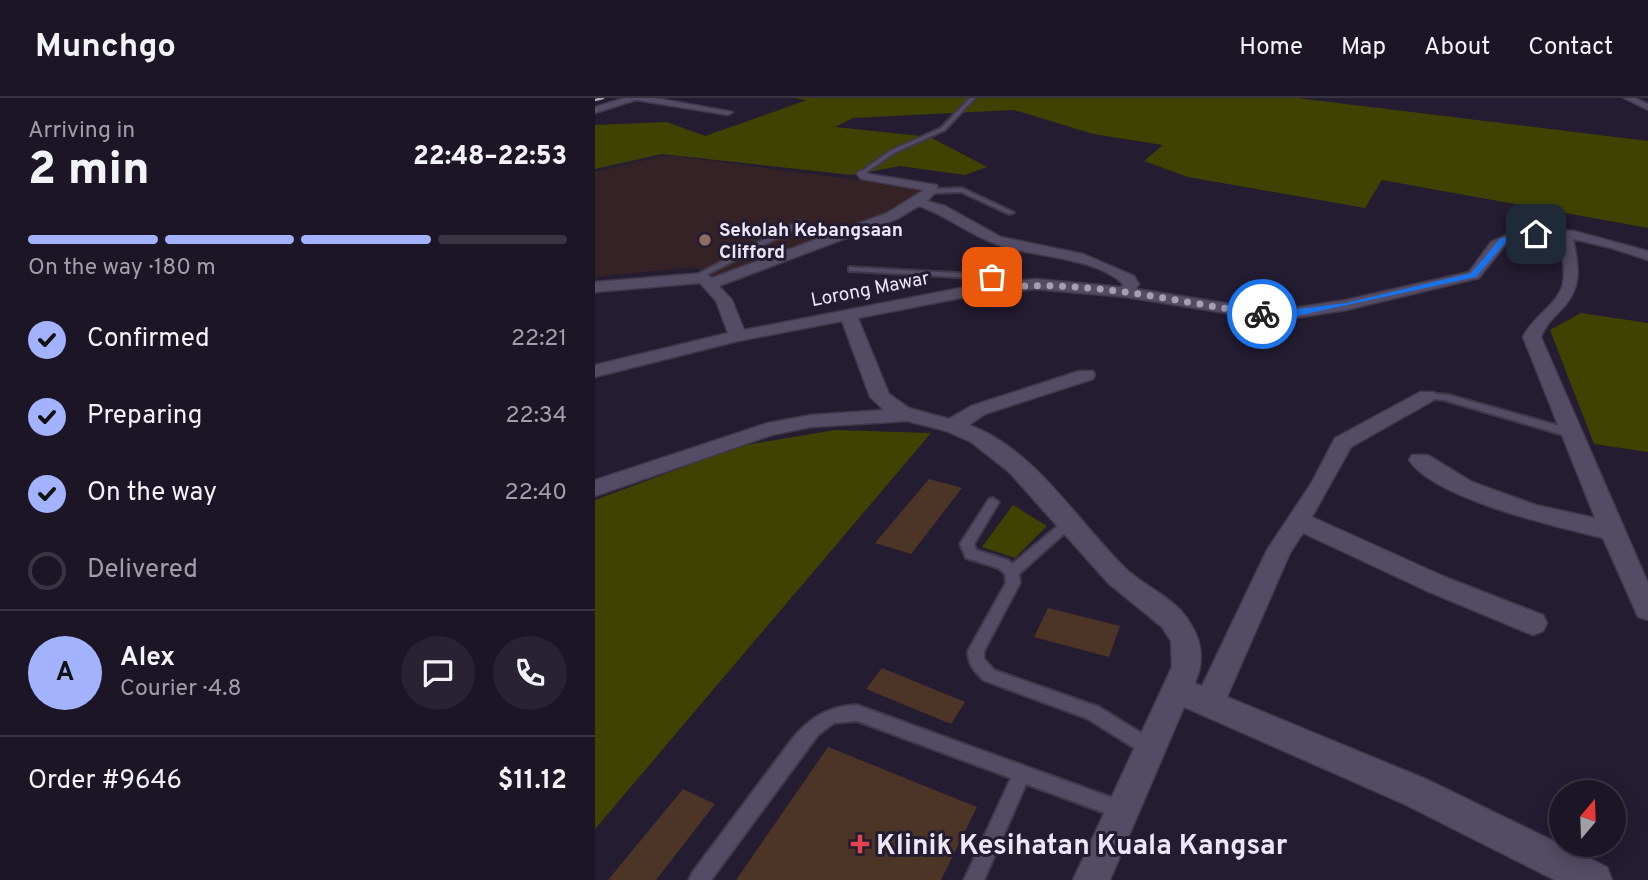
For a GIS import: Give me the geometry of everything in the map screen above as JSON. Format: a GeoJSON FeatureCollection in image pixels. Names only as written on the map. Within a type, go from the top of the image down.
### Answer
{"type":"FeatureCollection","features":[{"type":"Feature","properties":{"kind":"street"},"geometry":{"type":"LineString","coordinates":[[595,110],[636,98],[728,112]]}},
{"type":"Feature","properties":{"kind":"street"},"geometry":{"type":"LineString","coordinates":[[1628,98],[1648,107]]}},
{"type":"Feature","properties":{"kind":"street"},"geometry":{"type":"LineString","coordinates":[[595,287],[705,280],[893,216],[933,191],[933,188],[865,177],[862,173]]}},
{"type":"Feature","properties":{"kind":"street"},"geometry":{"type":"LineString","coordinates":[[918,202],[940,209],[1007,244],[1078,257],[1129,279],[1131,284],[1126,292]]}},
{"type":"Feature","properties":{"kind":"street","name":"Lorong Mawar"},"geometry":{"type":"LineString","coordinates":[[595,371],[738,336],[906,301],[1005,287],[1035,284],[1126,292],[1275,316],[1346,305],[1474,275],[1503,240],[1536,234],[1599,239],[1648,256]]}},
{"type":"Feature","properties":{"kind":"street"},"geometry":{"type":"LineString","coordinates":[[1565,235],[1571,278],[1569,289],[1535,327],[1532,337],[1570,433],[1648,609]]}},
{"type":"Feature","properties":{"kind":"street"},"geometry":{"type":"LineString","coordinates":[[705,280],[724,300],[738,336]]}},
{"type":"Feature","properties":{"kind":"street"},"geometry":{"type":"LineString","coordinates":[[848,314],[880,397],[906,415]]}},
{"type":"Feature","properties":{"kind":"street"},"geometry":{"type":"LineString","coordinates":[[953,425],[978,410],[1086,376]]}},
{"type":"Feature","properties":{"kind":"street"},"geometry":{"type":"LineString","coordinates":[[1209,703],[1279,550],[1342,443],[1427,396]]}},
{"type":"Feature","properties":{"kind":"street"},"geometry":{"type":"LineString","coordinates":[[595,488],[768,429],[811,421],[906,415],[953,425],[1007,456],[1118,578],[1178,626],[1187,644],[1187,667],[1091,880]]}},
{"type":"Feature","properties":{"kind":"street"},"geometry":{"type":"LineString","coordinates":[[1420,460],[1464,488],[1618,542],[1648,562]]}},
{"type":"Feature","properties":{"kind":"street"},"geometry":{"type":"LineString","coordinates":[[1298,521],[1436,584],[1533,623]]}},
{"type":"Feature","properties":{"kind":"street"},"geometry":{"type":"LineString","coordinates":[[1177,690],[1416,792],[1594,880]]}},
{"type":"Feature","properties":{"kind":"lane"},"geometry":{"type":"LineString","coordinates":[[781,98],[802,98]]}},
{"type":"Feature","properties":{"kind":"lane"},"geometry":{"type":"LineString","coordinates":[[862,173],[892,152],[943,129],[973,98]]}},
{"type":"Feature","properties":{"kind":"lane"},"geometry":{"type":"LineString","coordinates":[[933,191],[962,190],[1011,213]]}},
{"type":"Feature","properties":{"kind":"lane"},"geometry":{"type":"LineString","coordinates":[[705,280],[802,223]]}},
{"type":"Feature","properties":{"kind":"lane"},"geometry":{"type":"LineString","coordinates":[[852,269],[977,275],[1002,280],[1005,287]]}},
{"type":"Feature","properties":{"kind":"lane"},"geometry":{"type":"LineString","coordinates":[[1427,396],[1463,402],[1570,433]]}},
{"type":"Feature","properties":{"kind":"lane"},"geometry":{"type":"LineString","coordinates":[[993,502],[967,544],[971,554],[1003,564],[1012,572],[1013,583],[976,651],[976,663],[989,675],[1093,713],[1150,748]]}},
{"type":"Feature","properties":{"kind":"lane"},"geometry":{"type":"LineString","coordinates":[[1012,572],[1070,523]]}},
{"type":"Feature","properties":{"kind":"lane"},"geometry":{"type":"LineString","coordinates":[[699,880],[816,723],[836,712],[857,713],[1121,810]]}},
{"type":"Feature","properties":{"kind":"lane"},"geometry":{"type":"LineString","coordinates":[[974,880],[1022,774]]}},
{"type":"Feature","properties":{"kind":"shaded area"},"geometry":{"type":"Polygon","coordinates":[[[793,98],[1297,98],[1648,141],[1648,228],[1382,180],[1365,208],[1188,177],[1144,161],[1163,145],[1093,134],[1014,110],[853,118],[835,127],[930,137],[987,167],[965,175],[900,166],[852,175],[662,154],[595,169],[595,125],[667,122],[705,136],[807,100],[793,98]]]}},
{"type":"Feature","properties":{"kind":"shaded area","name":"Sekolah Kebangsaan Clifford"},"geometry":{"type":"Polygon","coordinates":[[[667,155],[927,189],[890,213],[714,277],[694,267],[595,277],[595,172],[667,155]]]}},
{"type":"Feature","properties":{"kind":"shaded area"},"geometry":{"type":"Polygon","coordinates":[[[1581,313],[1648,323],[1648,452],[1594,444],[1550,330],[1581,313]]]}},
{"type":"Feature","properties":{"kind":"shaded area"},"geometry":{"type":"Polygon","coordinates":[[[835,430],[931,433],[595,829],[595,500],[740,446],[835,430]]]}},
{"type":"Feature","properties":{"kind":"shaded area"},"geometry":{"type":"Polygon","coordinates":[[[1013,505],[1047,526],[1015,558],[982,547],[1013,505]]]}},
{"type":"Feature","properties":{"kind":"building"},"geometry":{"type":"Polygon","coordinates":[[[929,479],[962,488],[911,554],[875,543],[929,479]]]}},
{"type":"Feature","properties":{"kind":"building"},"geometry":{"type":"Polygon","coordinates":[[[1048,608],[1120,626],[1109,657],[1034,637],[1048,608]]]}},
{"type":"Feature","properties":{"kind":"building"},"geometry":{"type":"Polygon","coordinates":[[[882,668],[965,702],[951,724],[866,689],[882,668]]]}},
{"type":"Feature","properties":{"kind":"building","name":"Klinik Kesihatan Kuala Kangsar"},"geometry":{"type":"Polygon","coordinates":[[[828,747],[977,807],[941,880],[736,880],[828,747]]]}},
{"type":"Feature","properties":{"kind":"building"},"geometry":{"type":"Polygon","coordinates":[[[683,789],[715,804],[656,880],[608,880],[683,789]]]}},
{"type":"Feature","properties":{"kind":"railway"},"geometry":{"type":"LineString","coordinates":[[595,100],[603,98]]}},
{"type":"Feature","properties":{"kind":"way so far"},"geometry":{"type":"LineString","coordinates":[[992,277],[1002,280],[1005,287],[1035,284],[1155,295],[1262,314]]}},
{"type":"Feature","properties":{"kind":"place","name":"Sekolah Kebangsaan Clifford"},"geometry":{"type":"Point","coordinates":[705,240]}},
{"type":"Feature","properties":{"kind":"place","name":"Klinik Kesihatan Kuala Kangsar"},"geometry":{"type":"Point","coordinates":[860,844]}},
{"type":"Feature","properties":{"kind":"route"},"geometry":{"type":"LineString","coordinates":[[1262,314],[1292,315],[1474,275],[1482,268],[1498,243],[1536,234]]}}]}
